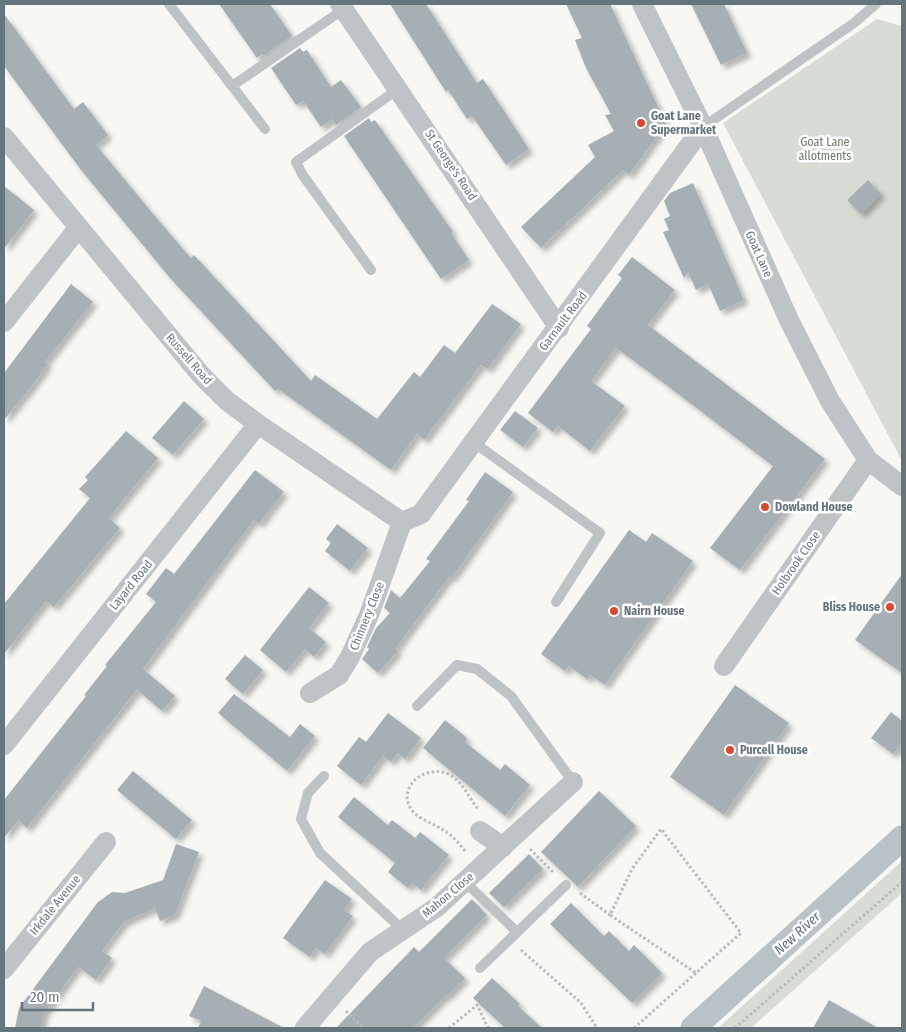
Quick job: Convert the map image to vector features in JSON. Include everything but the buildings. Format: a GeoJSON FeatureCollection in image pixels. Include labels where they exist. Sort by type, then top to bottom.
{"type":"FeatureCollection","features":[{"type":"Feature","properties":{"kind":"street","name":"Goat Lane"},"geometry":{"type":"LineString","coordinates":[[642,4],[703,128],[789,320],[830,401],[868,460],[902,486]]}},
{"type":"Feature","properties":{"kind":"street","name":"St George's Road"},"geometry":{"type":"LineString","coordinates":[[342,6],[559,328]]}},
{"type":"Feature","properties":{"kind":"street","name":"Garnault Road"},"geometry":{"type":"LineString","coordinates":[[402,522],[421,514],[559,328],[703,128]]}},
{"type":"Feature","properties":{"kind":"street","name":"Russell Road"},"geometry":{"type":"LineString","coordinates":[[4,136],[201,375],[227,401],[402,522]]}},
{"type":"Feature","properties":{"kind":"street"},"geometry":{"type":"LineString","coordinates":[[4,322],[79,227]]}},
{"type":"Feature","properties":{"kind":"street","name":"Layard Road"},"geometry":{"type":"LineString","coordinates":[[4,745],[258,424]]}},
{"type":"Feature","properties":{"kind":"street","name":"Holbrook Close"},"geometry":{"type":"LineString","coordinates":[[724,666],[868,460]]}},
{"type":"Feature","properties":{"kind":"street","name":"Chinnery Close"},"geometry":{"type":"LineString","coordinates":[[310,693],[339,676],[350,657],[369,615],[402,522]]}},
{"type":"Feature","properties":{"kind":"street","name":"Mahon Close"},"geometry":{"type":"LineString","coordinates":[[305,1028],[370,952],[437,908],[572,782]]}},
{"type":"Feature","properties":{"kind":"street"},"geometry":{"type":"LineString","coordinates":[[482,823],[503,847]]}},
{"type":"Feature","properties":{"kind":"street","name":"Irkdale Avenue"},"geometry":{"type":"LineString","coordinates":[[4,969],[106,842]]}},
{"type":"Feature","properties":{"kind":"lane"},"geometry":{"type":"LineString","coordinates":[[169,4],[265,128]]}},
{"type":"Feature","properties":{"kind":"lane"},"geometry":{"type":"LineString","coordinates":[[703,128],[854,23],[876,4]]}},
{"type":"Feature","properties":{"kind":"lane"},"geometry":{"type":"LineString","coordinates":[[232,86],[342,6]]}},
{"type":"Feature","properties":{"kind":"lane"},"geometry":{"type":"LineString","coordinates":[[371,270],[302,174],[296,162],[398,88]]}},
{"type":"Feature","properties":{"kind":"lane"},"geometry":{"type":"LineString","coordinates":[[473,442],[600,532],[556,602]]}},
{"type":"Feature","properties":{"kind":"lane"},"geometry":{"type":"LineString","coordinates":[[417,706],[458,665],[477,669],[511,696],[572,782]]}},
{"type":"Feature","properties":{"kind":"lane"},"geometry":{"type":"LineString","coordinates":[[324,776],[308,794],[302,819],[320,853],[403,930]]}},
{"type":"Feature","properties":{"kind":"lane"},"geometry":{"type":"LineString","coordinates":[[465,882],[513,936]]}},
{"type":"Feature","properties":{"kind":"lane"},"geometry":{"type":"LineString","coordinates":[[480,968],[566,885]]}},
{"type":"Feature","properties":{"kind":"path"},"geometry":{"type":"LineString","coordinates":[[480,868],[455,840],[411,810],[407,798],[410,786],[428,771],[440,771],[451,776],[462,786],[478,809],[482,823]]}},
{"type":"Feature","properties":{"kind":"path"},"geometry":{"type":"LineString","coordinates":[[634,1028],[696,973],[741,933],[661,829],[632,869],[610,915],[696,973]]}},
{"type":"Feature","properties":{"kind":"path"},"geometry":{"type":"LineString","coordinates":[[735,1028],[902,882]]}},
{"type":"Feature","properties":{"kind":"path"},"geometry":{"type":"LineString","coordinates":[[513,936],[581,1003],[597,1028]]}},
{"type":"Feature","properties":{"kind":"path"},"geometry":{"type":"LineString","coordinates":[[449,1028],[477,1005],[488,1028]]}},
{"type":"Feature","properties":{"kind":"green space","name":"Goat Lane allotments"},"geometry":{"type":"Polygon","coordinates":[[[877,19],[902,26],[902,461],[723,123],[877,19]]]}},
{"type":"Feature","properties":{"kind":"green space"},"geometry":{"type":"Polygon","coordinates":[[[902,861],[902,893],[751,1028],[718,1028],[902,861]]]}},
{"type":"Feature","properties":{"kind":"waterway","name":"New River"},"geometry":{"type":"LineString","coordinates":[[693,1028],[902,838]]}},
{"type":"Feature","properties":{"kind":"place","name":"Goat Lane Supermarket"},"geometry":{"type":"Point","coordinates":[641,123]}},
{"type":"Feature","properties":{"kind":"place","name":"Dowland House"},"geometry":{"type":"Point","coordinates":[765,507]}},
{"type":"Feature","properties":{"kind":"place","name":"Bliss House"},"geometry":{"type":"Point","coordinates":[890,607]}},
{"type":"Feature","properties":{"kind":"place","name":"Nairn House"},"geometry":{"type":"Point","coordinates":[614,611]}},
{"type":"Feature","properties":{"kind":"place","name":"Purcell House"},"geometry":{"type":"Point","coordinates":[730,750]}}]}
